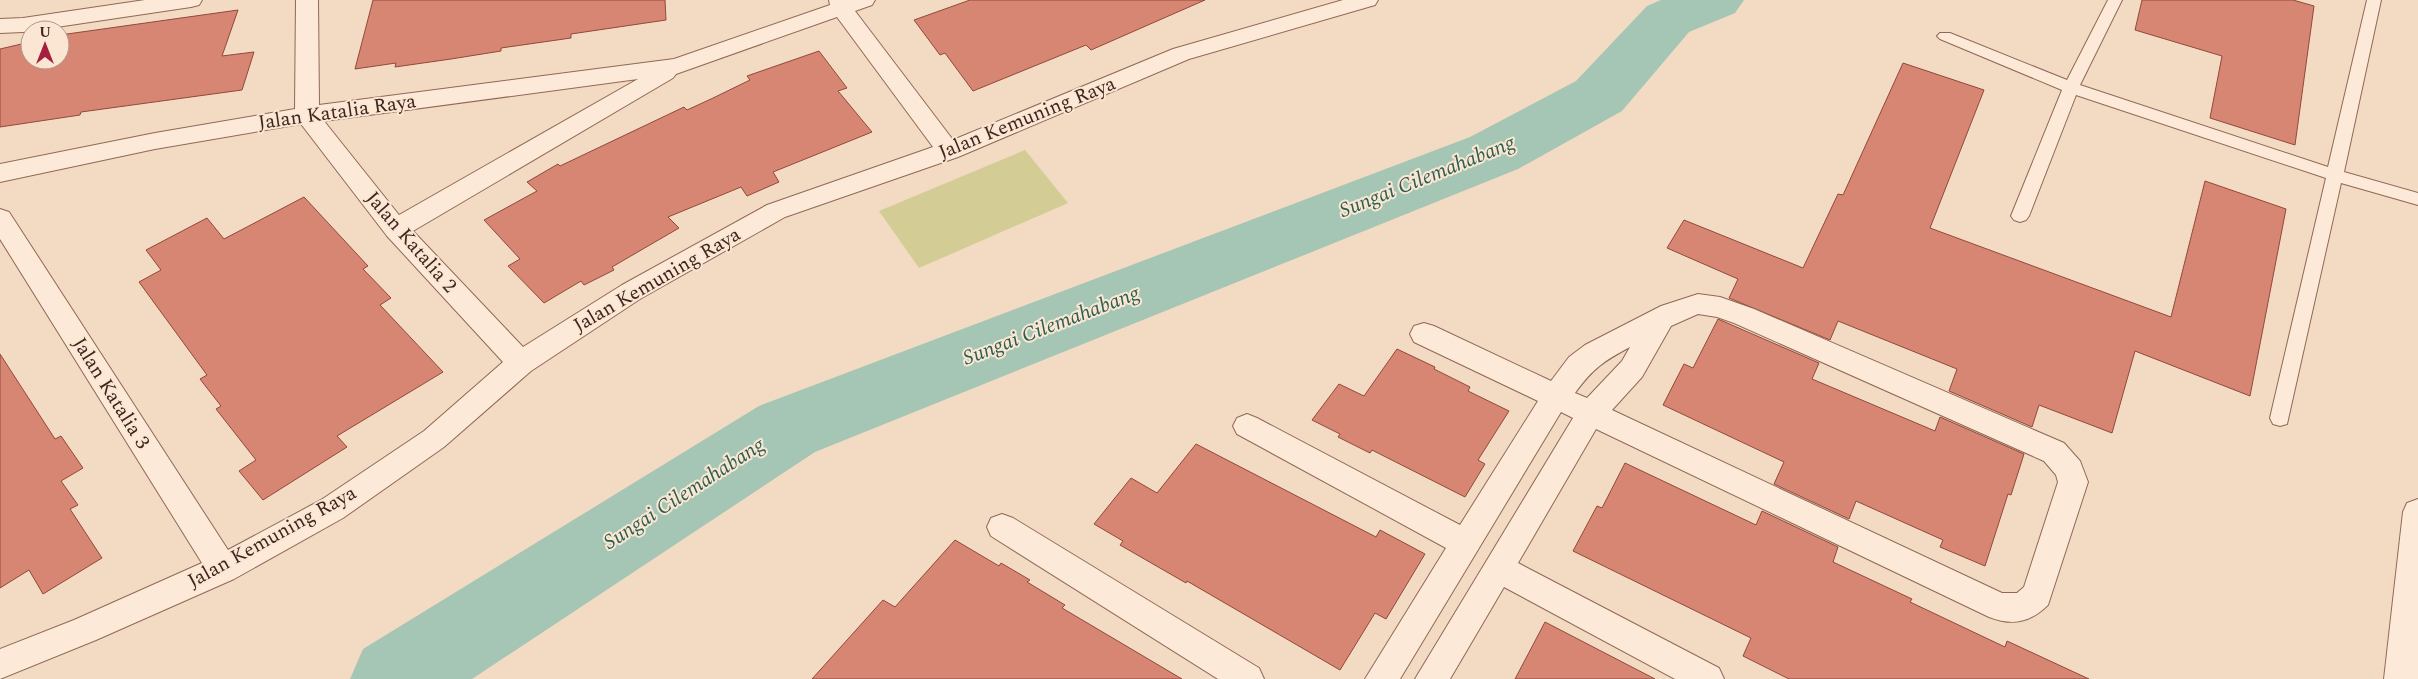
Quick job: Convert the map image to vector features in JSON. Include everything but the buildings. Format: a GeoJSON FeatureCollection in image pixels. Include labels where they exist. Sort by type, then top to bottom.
{"type":"FeatureCollection","features":[{"type":"Feature","properties":{"kind":"street"},"geometry":{"type":"LineString","coordinates":[[57,20],[191,0]]}},
{"type":"Feature","properties":{"kind":"street"},"geometry":{"type":"LineString","coordinates":[[307,0],[307,115]]}},
{"type":"Feature","properties":{"kind":"street","name":"Jalan Katalia Raya"},"geometry":{"type":"LineString","coordinates":[[396,229],[677,66],[841,4],[864,0]]}},
{"type":"Feature","properties":{"kind":"street","name":"Jalan Kemuning Raya"},"geometry":{"type":"LineString","coordinates":[[0,664],[85,630],[223,568],[332,509],[426,445],[521,363],[630,292],[776,212],[948,151],[1181,54],[1367,0]]}},
{"type":"Feature","properties":{"kind":"street"},"geometry":{"type":"LineString","coordinates":[[841,4],[948,151]]}},
{"type":"Feature","properties":{"kind":"street"},"geometry":{"type":"LineString","coordinates":[[0,26],[20,25]]}},
{"type":"Feature","properties":{"kind":"street"},"geometry":{"type":"LineString","coordinates":[[0,32],[20,26]]}},
{"type":"Feature","properties":{"kind":"street","name":"Jalan Katalia Raya"},"geometry":{"type":"LineString","coordinates":[[0,173],[155,141],[307,115],[677,66]]}},
{"type":"Feature","properties":{"kind":"street","name":"Jalan Katalia 2"},"geometry":{"type":"LineString","coordinates":[[307,115],[396,229],[521,363]]}},
{"type":"Feature","properties":{"kind":"street","name":"Jalan Katalia 3"},"geometry":{"type":"LineString","coordinates":[[0,218],[223,568]]}},
{"type":"Feature","properties":{"kind":"street"},"geometry":{"type":"LineString","coordinates":[[1382,679],[1555,398],[1579,365],[1605,347],[1672,313],[1698,304],[1720,307],[2054,452],[2070,470],[2073,482],[2037,595],[2024,608],[2000,608],[1555,398],[1424,334]]}},
{"type":"Feature","properties":{"kind":"street"},"geometry":{"type":"LineString","coordinates":[[1432,679],[1590,414],[1632,369],[1660,320]]}},
{"type":"Feature","properties":{"kind":"street"},"geometry":{"type":"LineString","coordinates":[[1247,426],[1466,543]]}},
{"type":"Feature","properties":{"kind":"street"},"geometry":{"type":"LineString","coordinates":[[2402,679],[2418,512]]}},
{"type":"Feature","properties":{"kind":"street"},"geometry":{"type":"LineString","coordinates":[[1002,527],[1247,679]]}},
{"type":"Feature","properties":{"kind":"street"},"geometry":{"type":"LineString","coordinates":[[1498,568],[1706,679]]}},
{"type":"Feature","properties":{"kind":"lane"},"geometry":{"type":"LineString","coordinates":[[2020,216],[2071,88],[2114,0]]}},
{"type":"Feature","properties":{"kind":"lane"},"geometry":{"type":"LineString","coordinates":[[2280,418],[2374,0]]}},
{"type":"Feature","properties":{"kind":"lane"},"geometry":{"type":"LineString","coordinates":[[1945,36],[2071,88],[2335,175],[2418,199]]}},
{"type":"Feature","properties":{"kind":"shaded area"},"geometry":{"type":"Polygon","coordinates":[[[1025,150],[1068,203],[919,268],[879,211],[1025,150]]]}},
{"type":"Feature","properties":{"kind":"waterway","name":"Sungai Cilemahabang"},"geometry":{"type":"LineString","coordinates":[[395,679],[787,429],[1494,153],[1599,96],[1668,19],[1714,0]]}}]}
